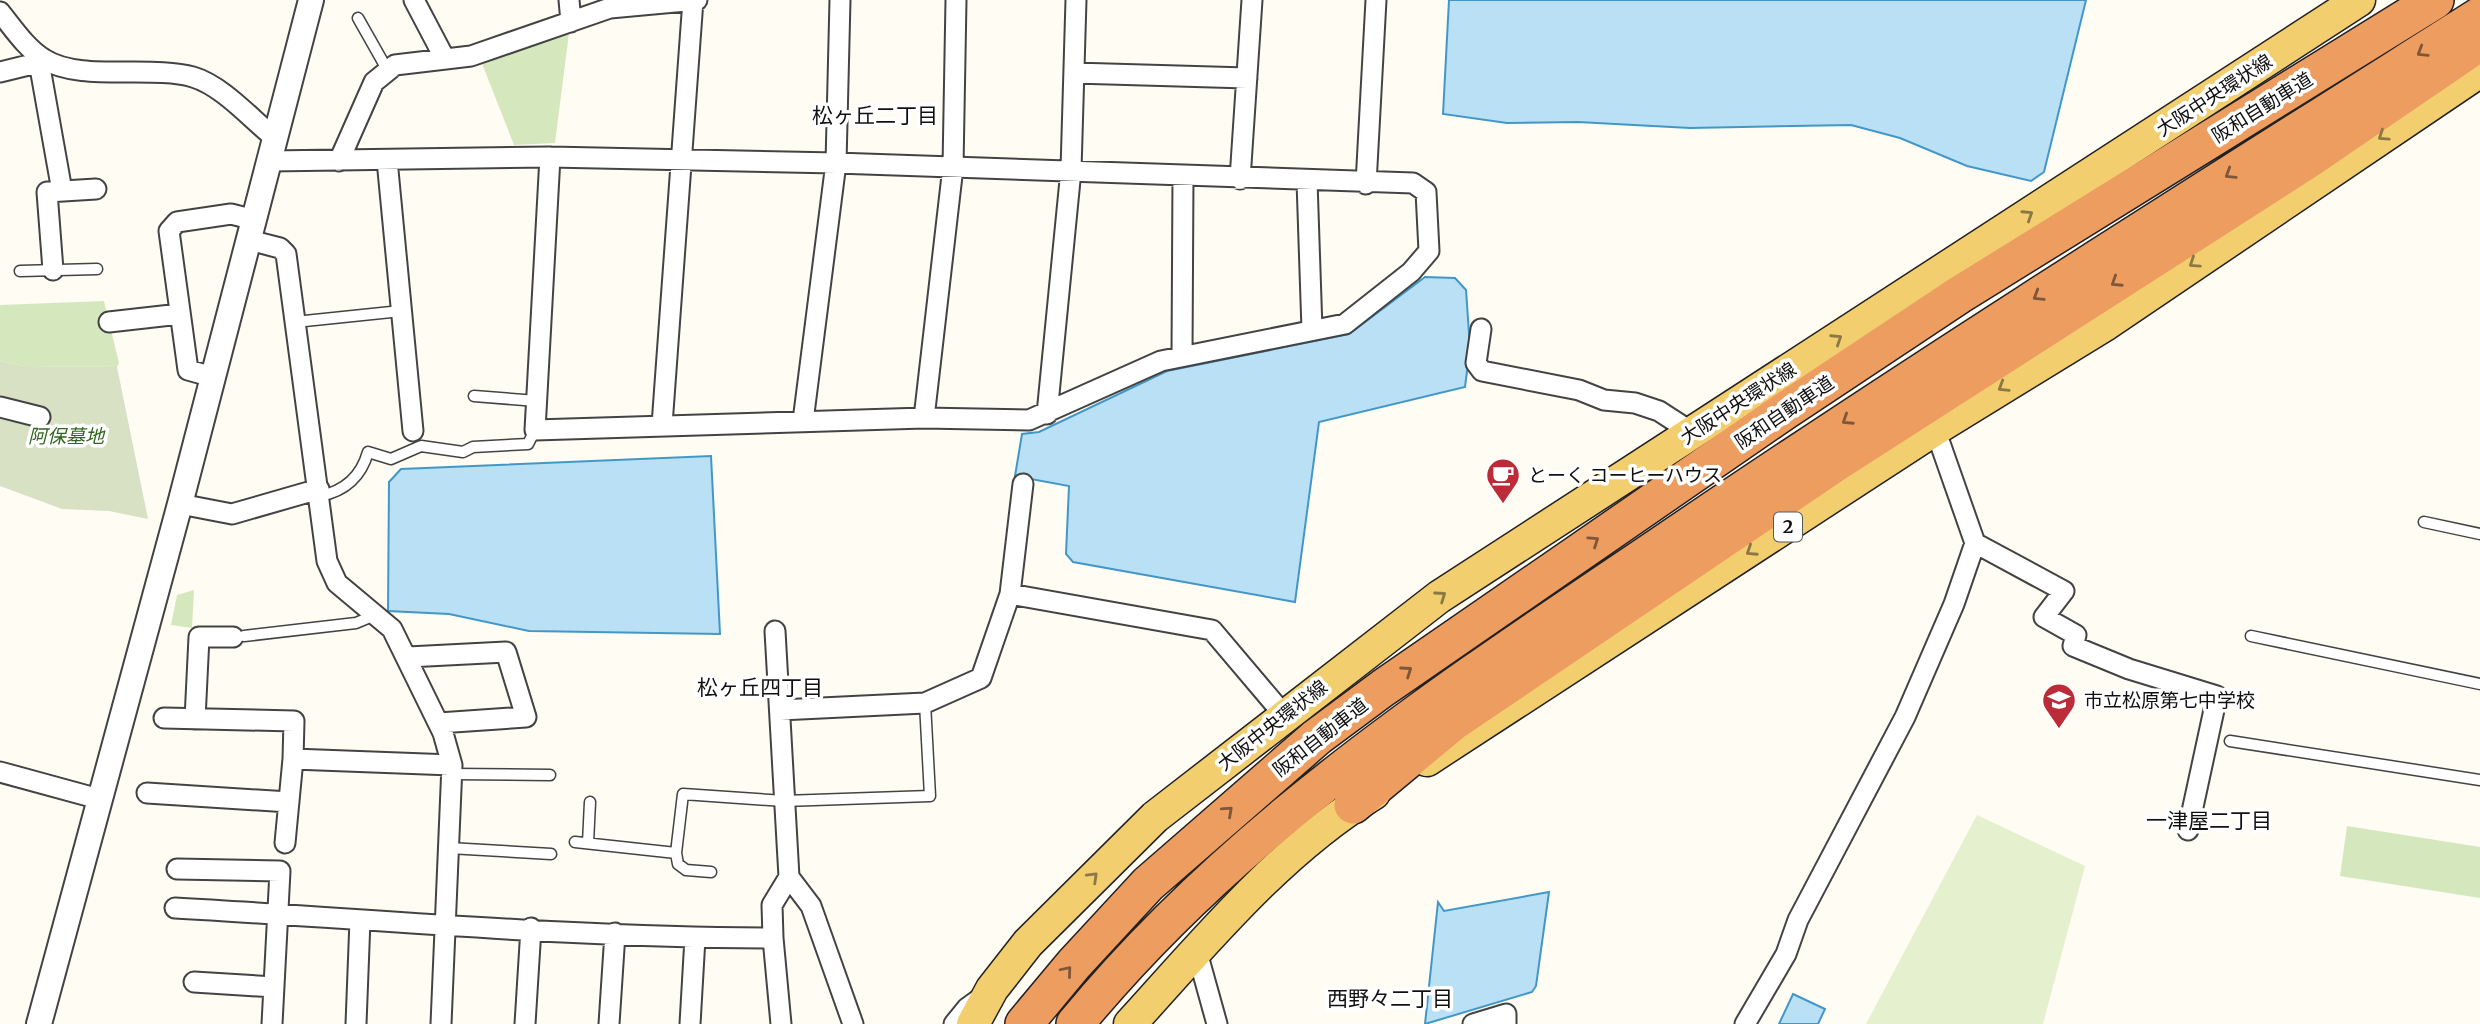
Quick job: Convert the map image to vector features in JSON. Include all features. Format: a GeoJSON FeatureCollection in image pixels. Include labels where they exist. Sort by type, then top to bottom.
{"type":"FeatureCollection","features":[{"type":"Feature","properties":{"kind":"highway","name":"阪和自動車道"},"geometry":{"type":"LineString","coordinates":[[1024,1024],[1074,964],[1149,884],[1231,809],[1317,737],[1383,688],[1783,412],[1959,295],[2435,0]]}},
{"type":"Feature","properties":{"kind":"highway","name":"阪和自動車道"},"geometry":{"type":"LineString","coordinates":[[1075,1024],[1176,911],[1259,835],[1405,720],[1839,425],[2480,16]]}},
{"type":"Feature","properties":{"kind":"highway"},"geometry":{"type":"LineString","coordinates":[[1353,805],[1453,722],[1895,424],[2309,159],[2480,42]]}},
{"type":"Feature","properties":{"kind":"main road","name":"大阪中央環状線"},"geometry":{"type":"LineString","coordinates":[[973,1024],[992,989],[1028,943],[1155,817],[1439,597],[2359,0]]}},
{"type":"Feature","properties":{"kind":"main road","name":"2"},"geometry":{"type":"LineString","coordinates":[[1129,1024],[1272,875],[1353,805],[1636,627],[1936,429],[2106,324],[2480,71]]}},
{"type":"Feature","properties":{"kind":"street"},"geometry":{"type":"LineString","coordinates":[[39,1024],[180,504],[311,0]]}},
{"type":"Feature","properties":{"kind":"street"},"geometry":{"type":"LineString","coordinates":[[414,0],[445,59]]}},
{"type":"Feature","properties":{"kind":"street"},"geometry":{"type":"LineString","coordinates":[[569,0],[571,22]]}},
{"type":"Feature","properties":{"kind":"street"},"geometry":{"type":"LineString","coordinates":[[339,161],[374,82],[395,65],[471,56],[610,8],[695,0],[662,425]]}},
{"type":"Feature","properties":{"kind":"street"},"geometry":{"type":"LineString","coordinates":[[803,421],[836,163],[840,0]]}},
{"type":"Feature","properties":{"kind":"street"},"geometry":{"type":"LineString","coordinates":[[924,418],[953,167],[956,0]]}},
{"type":"Feature","properties":{"kind":"street"},"geometry":{"type":"LineString","coordinates":[[1047,414],[1071,170],[1076,0]]}},
{"type":"Feature","properties":{"kind":"street"},"geometry":{"type":"LineString","coordinates":[[1240,178],[1252,0]]}},
{"type":"Feature","properties":{"kind":"street"},"geometry":{"type":"LineString","coordinates":[[1366,184],[1376,0]]}},
{"type":"Feature","properties":{"kind":"street"},"geometry":{"type":"LineString","coordinates":[[0,12],[42,62],[62,191]]}},
{"type":"Feature","properties":{"kind":"street"},"geometry":{"type":"LineString","coordinates":[[0,72],[42,62],[70,69],[194,78],[215,89],[273,150],[339,161],[550,157],[1071,170],[1366,184],[1413,183],[1426,191],[1429,251],[1411,272],[1345,324],[1161,361],[1029,420],[924,418],[535,430],[550,157]]}},
{"type":"Feature","properties":{"kind":"street"},"geometry":{"type":"LineString","coordinates":[[1074,73],[1247,78]]}},
{"type":"Feature","properties":{"kind":"street"},"geometry":{"type":"LineString","coordinates":[[387,160],[413,431]]}},
{"type":"Feature","properties":{"kind":"street"},"geometry":{"type":"LineString","coordinates":[[1182,356],[1183,176]]}},
{"type":"Feature","properties":{"kind":"street"},"geometry":{"type":"LineString","coordinates":[[1307,181],[1312,330]]}},
{"type":"Feature","properties":{"kind":"street"},"geometry":{"type":"LineString","coordinates":[[53,270],[47,192],[96,189]]}},
{"type":"Feature","properties":{"kind":"street"},"geometry":{"type":"LineString","coordinates":[[213,377],[188,370],[169,231],[177,222],[231,214],[286,254],[327,561],[337,583],[392,629],[439,723],[452,769],[441,1024]]}},
{"type":"Feature","properties":{"kind":"street"},"geometry":{"type":"LineString","coordinates":[[109,322],[180,314]]}},
{"type":"Feature","properties":{"kind":"street"},"geometry":{"type":"LineString","coordinates":[[1481,329],[1476,363],[1482,371],[1579,390],[1604,400],[1635,403],[1659,411],[1693,433]]}},
{"type":"Feature","properties":{"kind":"street"},"geometry":{"type":"LineString","coordinates":[[0,407],[40,417]]}},
{"type":"Feature","properties":{"kind":"street"},"geometry":{"type":"LineString","coordinates":[[1745,1024],[1786,954],[1798,920],[1905,717],[1954,604],[1976,543],[1936,429]]}},
{"type":"Feature","properties":{"kind":"street"},"geometry":{"type":"LineString","coordinates":[[780,710],[925,703],[981,678],[1010,594],[1023,484]]}},
{"type":"Feature","properties":{"kind":"street"},"geometry":{"type":"LineString","coordinates":[[180,504],[232,514],[319,492]]}},
{"type":"Feature","properties":{"kind":"street"},"geometry":{"type":"LineString","coordinates":[[1976,543],[2064,591],[2044,617],[2076,635],[2073,646],[2129,669],[2217,696],[2188,831]]}},
{"type":"Feature","properties":{"kind":"street"},"geometry":{"type":"LineString","coordinates":[[1010,594],[1212,630],[1284,715]]}},
{"type":"Feature","properties":{"kind":"street"},"geometry":{"type":"LineString","coordinates":[[775,631],[789,877],[811,906],[853,1024]]}},
{"type":"Feature","properties":{"kind":"street"},"geometry":{"type":"LineString","coordinates":[[195,719],[198,637],[238,636]]}},
{"type":"Feature","properties":{"kind":"street"},"geometry":{"type":"LineString","coordinates":[[408,657],[506,652],[526,717],[439,723]]}},
{"type":"Feature","properties":{"kind":"street"},"geometry":{"type":"LineString","coordinates":[[164,718],[294,721],[285,843]]}},
{"type":"Feature","properties":{"kind":"street"},"geometry":{"type":"LineString","coordinates":[[293,759],[452,769]]}},
{"type":"Feature","properties":{"kind":"street"},"geometry":{"type":"LineString","coordinates":[[0,772],[99,799]]}},
{"type":"Feature","properties":{"kind":"street"},"geometry":{"type":"LineString","coordinates":[[146,793],[289,802]]}},
{"type":"Feature","properties":{"kind":"street"},"geometry":{"type":"LineString","coordinates":[[177,869],[280,871],[272,1024]]}},
{"type":"Feature","properties":{"kind":"street"},"geometry":{"type":"LineString","coordinates":[[781,1024],[772,905],[789,877]]}},
{"type":"Feature","properties":{"kind":"street"},"geometry":{"type":"LineString","coordinates":[[175,908],[447,926],[695,938],[773,937]]}},
{"type":"Feature","properties":{"kind":"street"},"geometry":{"type":"LineString","coordinates":[[356,1024],[359,920]]}},
{"type":"Feature","properties":{"kind":"street"},"geometry":{"type":"LineString","coordinates":[[525,1024],[531,928]]}},
{"type":"Feature","properties":{"kind":"street"},"geometry":{"type":"LineString","coordinates":[[610,1024],[615,933]]}},
{"type":"Feature","properties":{"kind":"street"},"geometry":{"type":"LineString","coordinates":[[690,1024],[695,938]]}},
{"type":"Feature","properties":{"kind":"street"},"geometry":{"type":"LineString","coordinates":[[1197,952],[1217,1024]]}},
{"type":"Feature","properties":{"kind":"street"},"geometry":{"type":"LineString","coordinates":[[194,982],[274,987]]}},
{"type":"Feature","properties":{"kind":"street"},"geometry":{"type":"LineString","coordinates":[[954,1024],[967,1007],[992,989]]}},
{"type":"Feature","properties":{"kind":"street"},"geometry":{"type":"LineString","coordinates":[[1473,1024],[1506,1014],[1506,1024]]}},
{"type":"Feature","properties":{"kind":"lane"},"geometry":{"type":"LineString","coordinates":[[358,18],[388,71]]}},
{"type":"Feature","properties":{"kind":"lane"},"geometry":{"type":"LineString","coordinates":[[20,271],[97,269]]}},
{"type":"Feature","properties":{"kind":"lane"},"geometry":{"type":"LineString","coordinates":[[295,322],[401,311]]}},
{"type":"Feature","properties":{"kind":"lane"},"geometry":{"type":"LineString","coordinates":[[474,396],[537,401]]}},
{"type":"Feature","properties":{"kind":"lane"},"geometry":{"type":"LineString","coordinates":[[319,492],[344,488],[364,467],[368,452],[391,459],[421,446],[463,452],[473,447],[528,444],[535,430]]}},
{"type":"Feature","properties":{"kind":"lane"},"geometry":{"type":"LineString","coordinates":[[2424,522],[2480,534]]}},
{"type":"Feature","properties":{"kind":"lane"},"geometry":{"type":"LineString","coordinates":[[238,636],[356,624],[375,615]]}},
{"type":"Feature","properties":{"kind":"lane"},"geometry":{"type":"LineString","coordinates":[[2252,636],[2480,684]]}},
{"type":"Feature","properties":{"kind":"lane"},"geometry":{"type":"LineString","coordinates":[[711,872],[686,870],[678,864],[676,853],[682,794],[784,801],[930,796],[925,703]]}},
{"type":"Feature","properties":{"kind":"lane"},"geometry":{"type":"LineString","coordinates":[[2230,741],[2480,780]]}},
{"type":"Feature","properties":{"kind":"lane"},"geometry":{"type":"LineString","coordinates":[[452,769],[550,775]]}},
{"type":"Feature","properties":{"kind":"lane"},"geometry":{"type":"LineString","coordinates":[[588,844],[590,803]]}},
{"type":"Feature","properties":{"kind":"lane"},"geometry":{"type":"LineString","coordinates":[[575,842],[676,853]]}},
{"type":"Feature","properties":{"kind":"lane"},"geometry":{"type":"LineString","coordinates":[[449,848],[551,854]]}},
{"type":"Feature","properties":{"kind":"green space"},"geometry":{"type":"Polygon","coordinates":[[[569,33],[555,143],[514,145],[481,61],[569,33]]]}},
{"type":"Feature","properties":{"kind":"green space"},"geometry":{"type":"Polygon","coordinates":[[[104,301],[119,363],[117,367],[25,366],[0,361],[0,305],[104,301]]]}},
{"type":"Feature","properties":{"kind":"green space","name":"阿保墓地"},"geometry":{"type":"Polygon","coordinates":[[[0,361],[25,366],[117,367],[148,519],[109,511],[62,509],[0,486],[0,361]]]}},
{"type":"Feature","properties":{"kind":"green space"},"geometry":{"type":"Polygon","coordinates":[[[194,590],[192,628],[171,625],[177,595],[194,590]]]}},
{"type":"Feature","properties":{"kind":"green space"},"geometry":{"type":"Polygon","coordinates":[[[1977,815],[2085,866],[2043,1024],[1866,1024],[1977,815]]]}},
{"type":"Feature","properties":{"kind":"green space"},"geometry":{"type":"Polygon","coordinates":[[[2347,826],[2480,847],[2480,898],[2340,876],[2347,826]]]}},
{"type":"Feature","properties":{"kind":"water"},"geometry":{"type":"Polygon","coordinates":[[[1449,0],[2086,0],[2044,172],[2031,181],[1967,166],[1900,138],[1851,125],[1690,128],[1578,122],[1507,123],[1443,114],[1449,0]]]}},
{"type":"Feature","properties":{"kind":"water"},"geometry":{"type":"Polygon","coordinates":[[[1425,277],[1455,278],[1466,290],[1470,348],[1465,387],[1319,422],[1295,602],[1073,562],[1066,554],[1069,486],[1015,476],[1022,434],[1039,432],[1167,371],[1349,334],[1425,277]]]}},
{"type":"Feature","properties":{"kind":"water"},"geometry":{"type":"Polygon","coordinates":[[[711,456],[720,634],[529,631],[449,614],[388,611],[389,482],[401,469],[711,456]]]}},
{"type":"Feature","properties":{"kind":"water"},"geometry":{"type":"Polygon","coordinates":[[[1549,892],[1536,986],[1532,992],[1425,1024],[1438,902],[1444,911],[1549,892]]]}},
{"type":"Feature","properties":{"kind":"water"},"geometry":{"type":"Polygon","coordinates":[[[1793,994],[1825,1009],[1818,1024],[1779,1024],[1793,994]]]}},
{"type":"Feature","properties":{"kind":"place","name":"とーく コーヒーハウス"},"geometry":{"type":"Point","coordinates":[1503,505]}},
{"type":"Feature","properties":{"kind":"place","name":"市立松原第七中学校"},"geometry":{"type":"Point","coordinates":[2059,730]}},
{"type":"Feature","properties":{"kind":"district","name":"松ヶ丘二丁目"},"geometry":{"type":"Point","coordinates":[875,116]}},
{"type":"Feature","properties":{"kind":"district","name":"松ヶ丘四丁目"},"geometry":{"type":"Point","coordinates":[760,688]}},
{"type":"Feature","properties":{"kind":"district","name":"一津屋二丁目"},"geometry":{"type":"Point","coordinates":[2209,821]}},
{"type":"Feature","properties":{"kind":"district","name":"西野々二丁目"},"geometry":{"type":"Point","coordinates":[1390,999]}}]}
